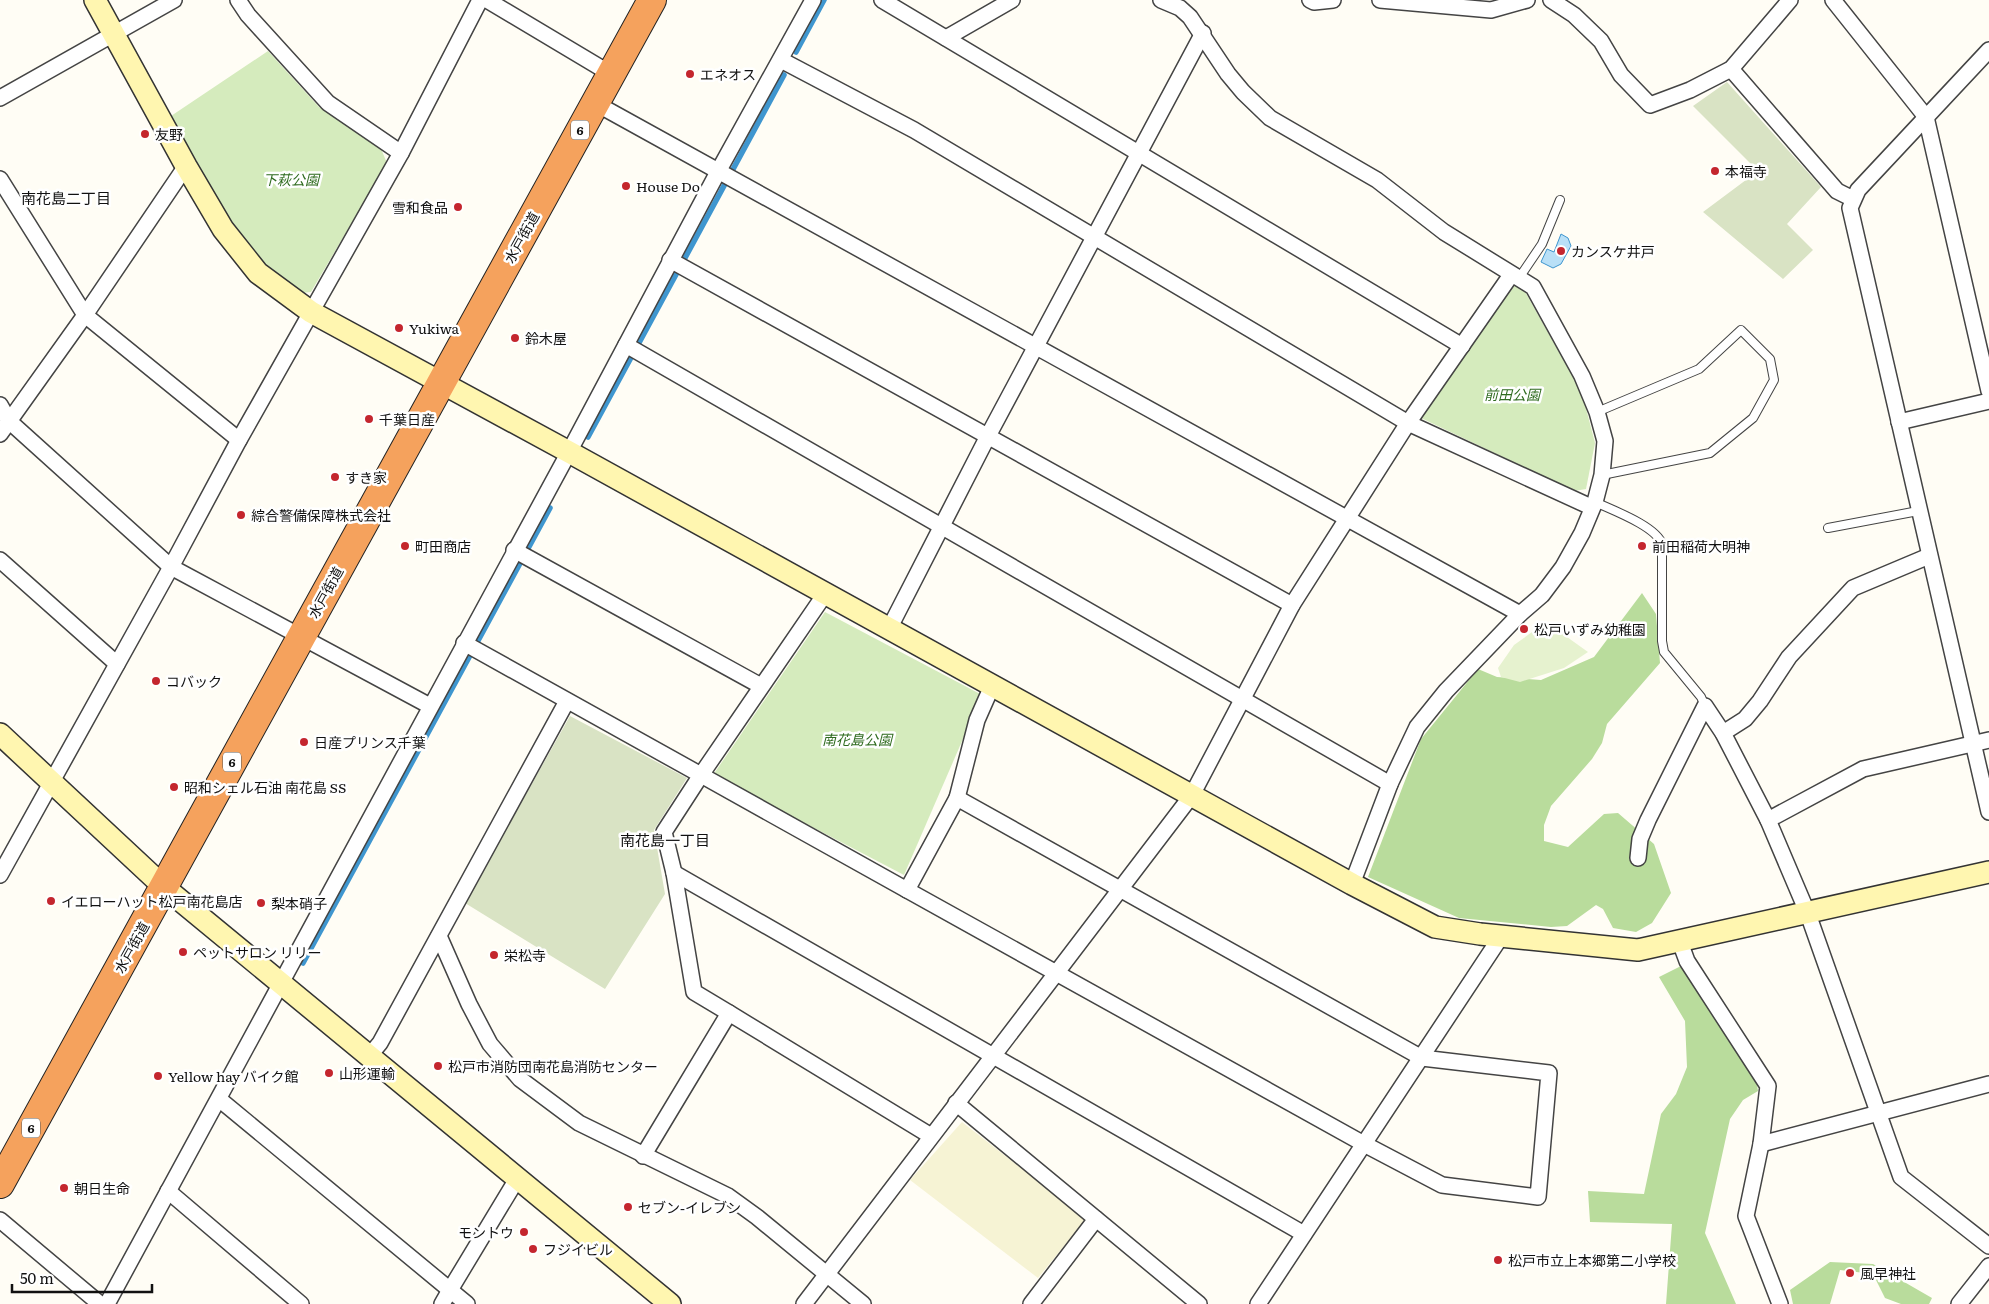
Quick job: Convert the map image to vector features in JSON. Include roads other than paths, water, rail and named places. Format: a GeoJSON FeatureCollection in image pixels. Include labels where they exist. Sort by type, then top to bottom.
{"type":"FeatureCollection","features":[{"type":"Feature","properties":{"kind":"highway","name":"水戸街道"},"geometry":{"type":"LineString","coordinates":[[0,1184],[652,0]]}},
{"type":"Feature","properties":{"kind":"street"},"geometry":{"type":"LineString","coordinates":[[95,0],[186,166],[223,229],[258,273],[311,312],[569,452],[1352,884],[1435,927],[1480,934],[1638,950],[1808,914],[1989,872]]}},
{"type":"Feature","properties":{"kind":"street"},"geometry":{"type":"LineString","coordinates":[[0,98],[174,0]]}},
{"type":"Feature","properties":{"kind":"street"},"geometry":{"type":"LineString","coordinates":[[238,0],[248,15],[328,103],[401,153]]}},
{"type":"Feature","properties":{"kind":"street"},"geometry":{"type":"LineString","coordinates":[[0,875],[171,567],[239,440],[401,153],[480,0]]}},
{"type":"Feature","properties":{"kind":"street"},"geometry":{"type":"LineString","coordinates":[[487,0],[611,74]]}},
{"type":"Feature","properties":{"kind":"street"},"geometry":{"type":"LineString","coordinates":[[107,1304],[514,550],[569,452],[670,260],[813,0]]}},
{"type":"Feature","properties":{"kind":"street"},"geometry":{"type":"LineString","coordinates":[[882,0],[1462,346]]}},
{"type":"Feature","properties":{"kind":"street"},"geometry":{"type":"LineString","coordinates":[[946,38],[1012,0]]}},
{"type":"Feature","properties":{"kind":"street"},"geometry":{"type":"LineString","coordinates":[[1161,0],[1180,8],[1190,16],[1203,33],[1228,74],[1243,92],[1270,118],[1377,180],[1444,232],[1533,287],[1582,376],[1597,412],[1605,441],[1602,475],[1593,504],[1582,533],[1563,567],[1542,594],[1520,614],[1446,691],[1416,727],[1390,784],[1352,884]]}},
{"type":"Feature","properties":{"kind":"street"},"geometry":{"type":"LineString","coordinates":[[1310,0],[1314,2],[1334,0]]}},
{"type":"Feature","properties":{"kind":"street"},"geometry":{"type":"LineString","coordinates":[[1380,0],[1491,10],[1527,0]]}},
{"type":"Feature","properties":{"kind":"street"},"geometry":{"type":"LineString","coordinates":[[1551,0],[1574,15],[1601,41],[1621,75],[1650,105],[1690,90],[1731,69],[1790,0]]}},
{"type":"Feature","properties":{"kind":"street"},"geometry":{"type":"LineString","coordinates":[[1833,0],[1926,117],[1989,391]]}},
{"type":"Feature","properties":{"kind":"street"},"geometry":{"type":"LineString","coordinates":[[889,629],[988,436],[1203,33]]}},
{"type":"Feature","properties":{"kind":"street"},"geometry":{"type":"LineString","coordinates":[[1989,50],[1858,190],[1850,208],[1918,512],[1989,812]]}},
{"type":"Feature","properties":{"kind":"street"},"geometry":{"type":"LineString","coordinates":[[781,60],[914,130],[1408,423],[1593,504]]}},
{"type":"Feature","properties":{"kind":"street"},"geometry":{"type":"LineString","coordinates":[[1731,69],[1836,191],[1853,199]]}},
{"type":"Feature","properties":{"kind":"street"},"geometry":{"type":"LineString","coordinates":[[595,103],[1520,614]]}},
{"type":"Feature","properties":{"kind":"street"},"geometry":{"type":"LineString","coordinates":[[0,434],[85,315],[186,166]]}},
{"type":"Feature","properties":{"kind":"street"},"geometry":{"type":"LineString","coordinates":[[0,179],[85,315],[239,440]]}},
{"type":"Feature","properties":{"kind":"street"},"geometry":{"type":"LineString","coordinates":[[670,260],[1292,605]]}},
{"type":"Feature","properties":{"kind":"street"},"geometry":{"type":"LineString","coordinates":[[804,1304],[956,1103],[1058,974],[1192,795],[1244,700],[1292,605],[1408,423],[1462,346],[1515,277]]}},
{"type":"Feature","properties":{"kind":"street"},"geometry":{"type":"LineString","coordinates":[[626,345],[1390,784]]}},
{"type":"Feature","properties":{"kind":"street"},"geometry":{"type":"LineString","coordinates":[[1898,422],[1989,401]]}},
{"type":"Feature","properties":{"kind":"street"},"geometry":{"type":"LineString","coordinates":[[0,405],[9,421],[171,567],[430,706]]}},
{"type":"Feature","properties":{"kind":"street"},"geometry":{"type":"LineString","coordinates":[[514,550],[761,686]]}},
{"type":"Feature","properties":{"kind":"street"},"geometry":{"type":"LineString","coordinates":[[1724,732],[1745,719],[1760,701],[1789,657],[1853,588],[1929,556]]}},
{"type":"Feature","properties":{"kind":"street"},"geometry":{"type":"LineString","coordinates":[[0,560],[117,664]]}},
{"type":"Feature","properties":{"kind":"street"},"geometry":{"type":"LineString","coordinates":[[825,594],[664,832],[674,873],[694,992],[932,1136]]}},
{"type":"Feature","properties":{"kind":"street"},"geometry":{"type":"LineString","coordinates":[[464,643],[1364,1144],[1442,1185],[1538,1197],[1549,1073],[1422,1058],[957,798]]}},
{"type":"Feature","properties":{"kind":"street"},"geometry":{"type":"LineString","coordinates":[[907,890],[957,798],[977,720],[992,686]]}},
{"type":"Feature","properties":{"kind":"street"},"geometry":{"type":"LineString","coordinates":[[370,1055],[380,1042],[567,700]]}},
{"type":"Feature","properties":{"kind":"street"},"geometry":{"type":"LineString","coordinates":[[1638,858],[1640,839],[1705,706],[1724,732],[1768,820],[1808,914],[1901,1177],[1989,1246]]}},
{"type":"Feature","properties":{"kind":"street"},"geometry":{"type":"LineString","coordinates":[[0,734],[164,887],[670,1304]]}},
{"type":"Feature","properties":{"kind":"street"},"geometry":{"type":"LineString","coordinates":[[1768,820],[1863,769],[1989,740]]}},
{"type":"Feature","properties":{"kind":"street"},"geometry":{"type":"LineString","coordinates":[[674,873],[1304,1234]]}},
{"type":"Feature","properties":{"kind":"street"},"geometry":{"type":"LineString","coordinates":[[1258,1304],[1502,935]]}},
{"type":"Feature","properties":{"kind":"street"},"geometry":{"type":"LineString","coordinates":[[438,936],[490,1044],[520,1079],[579,1123],[728,1196],[757,1216],[863,1304]]}},
{"type":"Feature","properties":{"kind":"street"},"geometry":{"type":"LineString","coordinates":[[1680,942],[1687,961],[1768,1086],[1761,1144],[1746,1216],[1780,1304]]}},
{"type":"Feature","properties":{"kind":"street"},"geometry":{"type":"LineString","coordinates":[[643,1156],[729,1013]]}},
{"type":"Feature","properties":{"kind":"street"},"geometry":{"type":"LineString","coordinates":[[1761,1144],[1989,1084]]}},
{"type":"Feature","properties":{"kind":"street"},"geometry":{"type":"LineString","coordinates":[[219,1099],[467,1304]]}},
{"type":"Feature","properties":{"kind":"street"},"geometry":{"type":"LineString","coordinates":[[956,1103],[1199,1304]]}},
{"type":"Feature","properties":{"kind":"street"},"geometry":{"type":"LineString","coordinates":[[442,1304],[518,1179]]}},
{"type":"Feature","properties":{"kind":"street"},"geometry":{"type":"LineString","coordinates":[[168,1191],[301,1304]]}},
{"type":"Feature","properties":{"kind":"street"},"geometry":{"type":"LineString","coordinates":[[1031,1304],[1096,1219]]}},
{"type":"Feature","properties":{"kind":"street"},"geometry":{"type":"LineString","coordinates":[[0,1220],[100,1304]]}},
{"type":"Feature","properties":{"kind":"street"},"geometry":{"type":"LineString","coordinates":[[1959,1304],[1989,1266]]}},
{"type":"Feature","properties":{"kind":"lane"},"geometry":{"type":"LineString","coordinates":[[1515,277],[1542,244],[1560,200]]}},
{"type":"Feature","properties":{"kind":"lane"},"geometry":{"type":"LineString","coordinates":[[1597,412],[1699,369],[1741,330],[1770,359],[1774,380],[1753,418],[1710,454],[1602,475]]}},
{"type":"Feature","properties":{"kind":"lane"},"geometry":{"type":"LineString","coordinates":[[1593,504],[1637,522],[1660,538],[1662,544],[1662,641],[1664,652],[1701,697],[1705,706]]}},
{"type":"Feature","properties":{"kind":"lane"},"geometry":{"type":"LineString","coordinates":[[1828,528],[1918,512]]}},
{"type":"Feature","properties":{"kind":"water"},"geometry":{"type":"Polygon","coordinates":[[[1561,234],[1568,238],[1571,246],[1561,264],[1553,268],[1541,262],[1547,249],[1554,252],[1561,234]]]}},
{"type":"Feature","properties":{"kind":"waterway"},"geometry":{"type":"LineString","coordinates":[[796,52],[824,0]]}},
{"type":"Feature","properties":{"kind":"waterway"},"geometry":{"type":"LineString","coordinates":[[588,437],[784,75]]}},
{"type":"Feature","properties":{"kind":"waterway"},"geometry":{"type":"LineString","coordinates":[[303,963],[550,508]]}},
{"type":"Feature","properties":{"kind":"place","name":"エネオス"},"geometry":{"type":"Point","coordinates":[690,74]}},
{"type":"Feature","properties":{"kind":"place","name":"友野"},"geometry":{"type":"Point","coordinates":[145,134]}},
{"type":"Feature","properties":{"kind":"place","name":"本福寺"},"geometry":{"type":"Point","coordinates":[1715,171]}},
{"type":"Feature","properties":{"kind":"place","name":"House Do"},"geometry":{"type":"Point","coordinates":[626,186]}},
{"type":"Feature","properties":{"kind":"place","name":"雪和食品"},"geometry":{"type":"Point","coordinates":[458,207]}},
{"type":"Feature","properties":{"kind":"place","name":"カンスケ井戸"},"geometry":{"type":"Point","coordinates":[1561,251]}},
{"type":"Feature","properties":{"kind":"place","name":"Yukiwa"},"geometry":{"type":"Point","coordinates":[399,328]}},
{"type":"Feature","properties":{"kind":"place","name":"鈴木屋"},"geometry":{"type":"Point","coordinates":[515,338]}},
{"type":"Feature","properties":{"kind":"place","name":"千葉日産"},"geometry":{"type":"Point","coordinates":[369,419]}},
{"type":"Feature","properties":{"kind":"place","name":"すき家"},"geometry":{"type":"Point","coordinates":[335,477]}},
{"type":"Feature","properties":{"kind":"place","name":"綜合警備保障株式会社"},"geometry":{"type":"Point","coordinates":[241,515]}},
{"type":"Feature","properties":{"kind":"place","name":"町田商店"},"geometry":{"type":"Point","coordinates":[405,546]}},
{"type":"Feature","properties":{"kind":"place","name":"前田稲荷大明神"},"geometry":{"type":"Point","coordinates":[1642,546]}},
{"type":"Feature","properties":{"kind":"place","name":"松戸いずみ幼稚園"},"geometry":{"type":"Point","coordinates":[1524,629]}},
{"type":"Feature","properties":{"kind":"place","name":"コバック"},"geometry":{"type":"Point","coordinates":[156,681]}},
{"type":"Feature","properties":{"kind":"place","name":"日産プリンス千葉"},"geometry":{"type":"Point","coordinates":[304,742]}},
{"type":"Feature","properties":{"kind":"place","name":"昭和シェル石油 南花島 SS"},"geometry":{"type":"Point","coordinates":[174,787]}},
{"type":"Feature","properties":{"kind":"place","name":"イエローハット松戸南花島店"},"geometry":{"type":"Point","coordinates":[51,901]}},
{"type":"Feature","properties":{"kind":"place","name":"梨本硝子"},"geometry":{"type":"Point","coordinates":[261,903]}},
{"type":"Feature","properties":{"kind":"place","name":"ペットサロン リリー"},"geometry":{"type":"Point","coordinates":[183,952]}},
{"type":"Feature","properties":{"kind":"place","name":"栄松寺"},"geometry":{"type":"Point","coordinates":[494,955]}},
{"type":"Feature","properties":{"kind":"place","name":"松戸市消防団南花島消防センター"},"geometry":{"type":"Point","coordinates":[438,1066]}},
{"type":"Feature","properties":{"kind":"place","name":"山形運輸"},"geometry":{"type":"Point","coordinates":[329,1073]}},
{"type":"Feature","properties":{"kind":"place","name":"Yellow hay バイク館"},"geometry":{"type":"Point","coordinates":[158,1076]}},
{"type":"Feature","properties":{"kind":"place","name":"朝日生命"},"geometry":{"type":"Point","coordinates":[64,1188]}},
{"type":"Feature","properties":{"kind":"place","name":"セブン-イレブン"},"geometry":{"type":"Point","coordinates":[628,1207]}},
{"type":"Feature","properties":{"kind":"place","name":"モントウ"},"geometry":{"type":"Point","coordinates":[524,1232]}},
{"type":"Feature","properties":{"kind":"place","name":"フジイビル"},"geometry":{"type":"Point","coordinates":[533,1249]}},
{"type":"Feature","properties":{"kind":"place","name":"松戸市立上本郷第二小学校"},"geometry":{"type":"Point","coordinates":[1498,1260]}},
{"type":"Feature","properties":{"kind":"place","name":"風早神社"},"geometry":{"type":"Point","coordinates":[1850,1273]}},
{"type":"Feature","properties":{"kind":"district","name":"南花島二丁目"},"geometry":{"type":"Point","coordinates":[66,197]}},
{"type":"Feature","properties":{"kind":"district","name":"南花島一丁目"},"geometry":{"type":"Point","coordinates":[665,839]}},
{"type":"Feature","properties":{"kind":"park label","name":"下萩公園"},"geometry":{"type":"Point","coordinates":[291,179]}},
{"type":"Feature","properties":{"kind":"park label","name":"前田公園"},"geometry":{"type":"Point","coordinates":[1512,394]}},
{"type":"Feature","properties":{"kind":"park label","name":"南花島公園"},"geometry":{"type":"Point","coordinates":[857,739]}}]}
